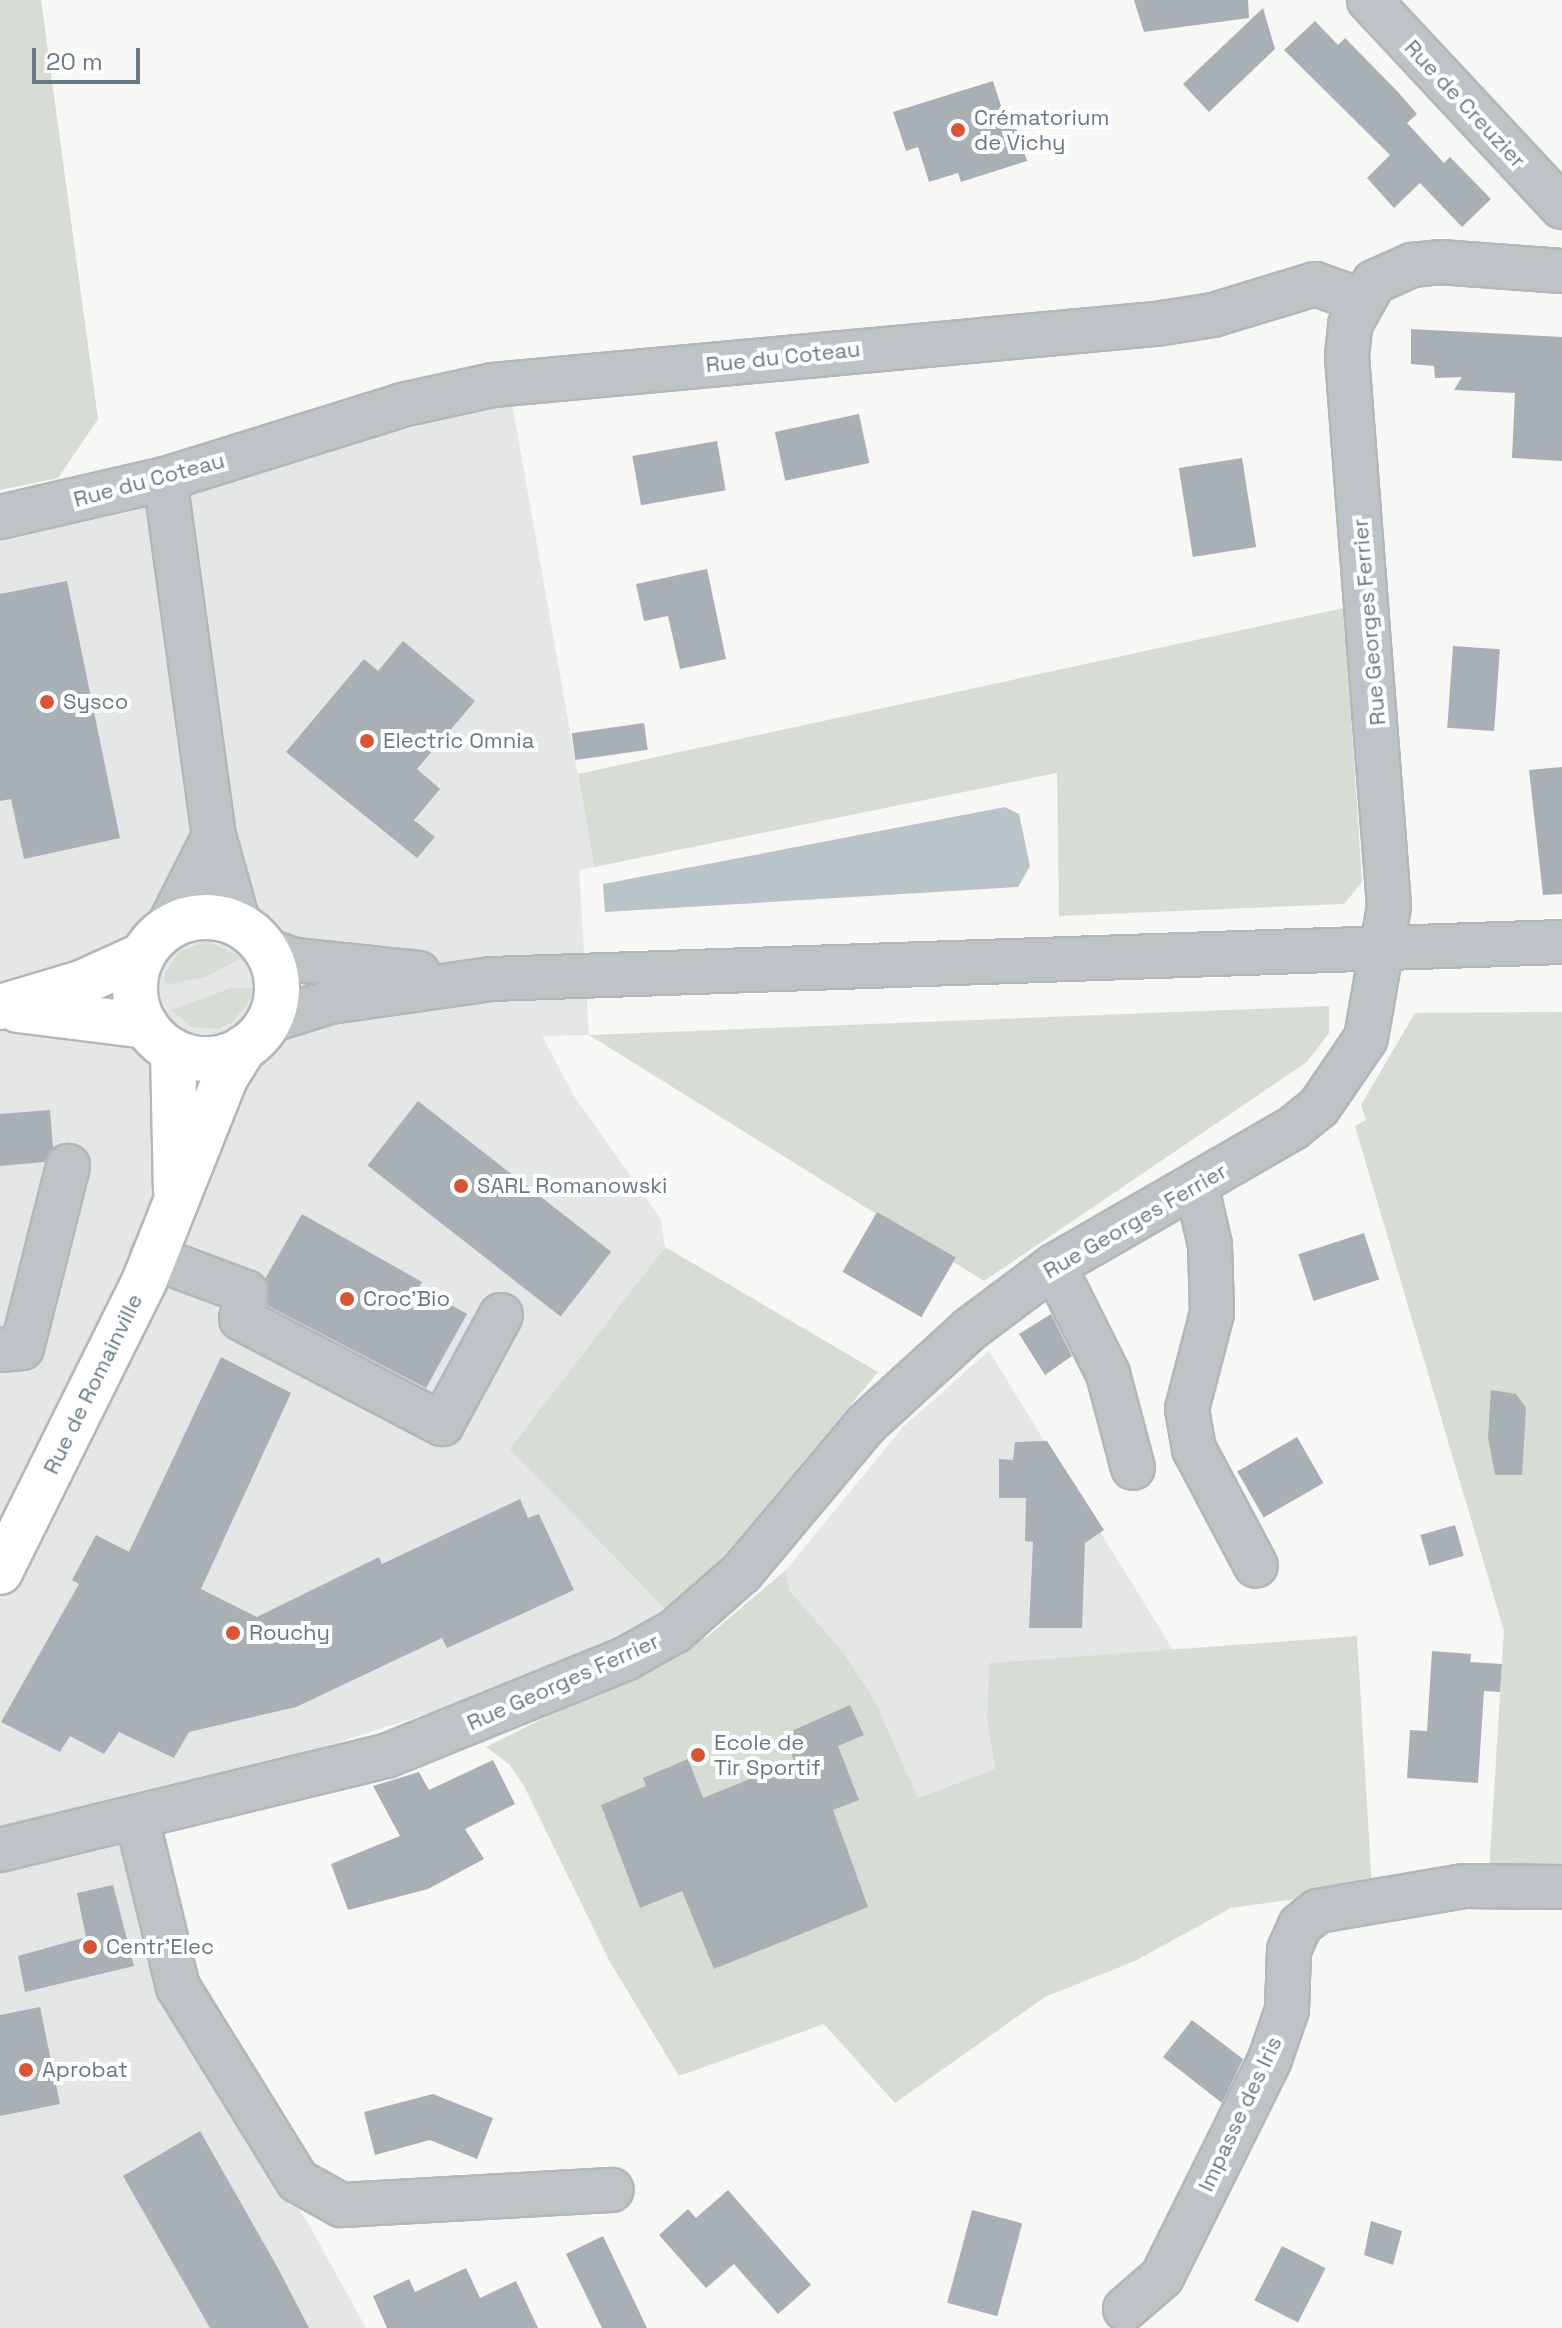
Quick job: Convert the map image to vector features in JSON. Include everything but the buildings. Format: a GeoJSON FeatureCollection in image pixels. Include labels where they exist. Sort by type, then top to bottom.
{"type":"FeatureCollection","features":[{"type":"Feature","properties":{"kind":"main road"},"geometry":{"type":"LineString","coordinates":[[203,917],[253,937],[277,985],[256,1034],[209,1059],[160,1038],[0,1008],[81,983],[203,917]]}},
{"type":"Feature","properties":{"kind":"main road"},"geometry":{"type":"LineString","coordinates":[[156,941],[135,991],[160,1038]]}},
{"type":"Feature","properties":{"kind":"main road","name":"Rue de Romainville"},"geometry":{"type":"LineString","coordinates":[[0,1572],[152,1257],[176,1192],[201,1145],[225,1078],[256,1034]]}},
{"type":"Feature","properties":{"kind":"main road","name":"Rue de Romainville"},"geometry":{"type":"LineString","coordinates":[[160,1038],[176,1192]]}},
{"type":"Feature","properties":{"kind":"street","name":"Rue de Creuzier"},"geometry":{"type":"LineString","coordinates":[[1369,0],[1562,207]]}},
{"type":"Feature","properties":{"kind":"street"},"geometry":{"type":"LineString","coordinates":[[1361,300],[1374,282],[1412,265],[1440,262],[1562,271]]}},
{"type":"Feature","properties":{"kind":"street","name":"Rue du Coteau"},"geometry":{"type":"LineString","coordinates":[[0,517],[165,479],[402,405],[493,385],[1156,324],[1213,315],[1315,284],[1361,300]]}},
{"type":"Feature","properties":{"kind":"street","name":"Rue Georges Ferrier"},"geometry":{"type":"LineString","coordinates":[[0,1850],[386,1756],[569,1683],[675,1631],[742,1572],[903,1386],[1054,1266],[1196,1184],[1319,1107],[1366,1038],[1389,906],[1347,356],[1350,325],[1361,300]]}},
{"type":"Feature","properties":{"kind":"street"},"geometry":{"type":"LineString","coordinates":[[165,479],[214,836],[253,937],[329,965],[501,978],[1562,942]]}},
{"type":"Feature","properties":{"kind":"street"},"geometry":{"type":"LineString","coordinates":[[156,941],[214,836]]}},
{"type":"Feature","properties":{"kind":"street"},"geometry":{"type":"LineString","coordinates":[[256,1034],[330,1002],[501,978]]}},
{"type":"Feature","properties":{"kind":"street"},"geometry":{"type":"LineString","coordinates":[[0,1350],[22,1348],[68,1166]]}},
{"type":"Feature","properties":{"kind":"street"},"geometry":{"type":"LineString","coordinates":[[1196,1184],[1210,1245],[1212,1313],[1187,1409],[1194,1449],[1256,1566]]}},
{"type":"Feature","properties":{"kind":"street"},"geometry":{"type":"LineString","coordinates":[[152,1257],[246,1292],[241,1319],[442,1424],[501,1315]]}},
{"type":"Feature","properties":{"kind":"street"},"geometry":{"type":"LineString","coordinates":[[1054,1266],[1108,1374],[1133,1468]]}},
{"type":"Feature","properties":{"kind":"street"},"geometry":{"type":"LineString","coordinates":[[137,1819],[178,1987],[298,2181],[341,2205],[612,2190]]}},
{"type":"Feature","properties":{"kind":"street","name":"Impasse des Iris"},"geometry":{"type":"LineString","coordinates":[[1125,2309],[1162,2277],[1270,2059],[1287,2010],[1289,1950],[1300,1925],[1318,1911],[1464,1886],[1562,1887]]}},
{"type":"Feature","properties":{"kind":"shaded area"},"geometry":{"type":"Polygon","coordinates":[[[0,0],[41,0],[98,419],[58,478],[0,490],[0,0]]]}},
{"type":"Feature","properties":{"kind":"shaded area"},"geometry":{"type":"Polygon","coordinates":[[[512,403],[594,867],[579,870],[589,1035],[542,1036],[574,1096],[661,1219],[665,1247],[511,1449],[668,1612],[520,1684],[261,1767],[113,1807],[160,1989],[309,2225],[366,2328],[0,2328],[0,530],[512,403]]]}},
{"type":"Feature","properties":{"kind":"shaded area"},"geometry":{"type":"Polygon","coordinates":[[[1344,608],[1362,882],[1344,904],[1059,916],[1057,773],[594,867],[578,774],[1344,608]]]}},
{"type":"Feature","properties":{"kind":"shaded area"},"geometry":{"type":"Polygon","coordinates":[[[1005,807],[1019,814],[1030,866],[1018,887],[605,912],[603,884],[1005,807]]]}},
{"type":"Feature","properties":{"kind":"shaded area"},"geometry":{"type":"Polygon","coordinates":[[[208,941],[242,958],[205,977],[164,985],[165,973],[180,951],[208,941]]]}},
{"type":"Feature","properties":{"kind":"shaded area"},"geometry":{"type":"Polygon","coordinates":[[[231,988],[253,988],[251,999],[231,1023],[218,1029],[192,1027],[171,1010],[231,988]]]}},
{"type":"Feature","properties":{"kind":"shaded area"},"geometry":{"type":"Polygon","coordinates":[[[1329,1006],[1329,1033],[1307,1062],[984,1281],[589,1035],[1329,1006]]]}},
{"type":"Feature","properties":{"kind":"shaded area"},"geometry":{"type":"Polygon","coordinates":[[[1562,1012],[1562,1875],[1489,1873],[1504,1631],[1355,1126],[1366,1120],[1361,1105],[1415,1013],[1562,1012]]]}},
{"type":"Feature","properties":{"kind":"shaded area"},"geometry":{"type":"Polygon","coordinates":[[[665,1247],[878,1372],[730,1549],[668,1612],[510,1449],[665,1247]]]}},
{"type":"Feature","properties":{"kind":"shaded area"},"geometry":{"type":"Polygon","coordinates":[[[989,1351],[1173,1650],[989,1663],[987,1719],[995,1769],[918,1798],[874,1699],[843,1652],[789,1590],[786,1570],[903,1427],[989,1351]]]}},
{"type":"Feature","properties":{"kind":"shaded area"},"geometry":{"type":"Polygon","coordinates":[[[786,1570],[789,1590],[843,1652],[874,1699],[918,1798],[995,1769],[987,1719],[989,1663],[1357,1636],[1372,1888],[1231,1908],[1135,1961],[1045,1997],[895,2103],[824,2024],[679,2076],[610,1962],[524,1786],[509,1764],[486,1747],[708,1636],[786,1570]]]}},
{"type":"Feature","properties":{"kind":"place","name":"Crématorium de Vichy"},"geometry":{"type":"Point","coordinates":[958,130]}},
{"type":"Feature","properties":{"kind":"place","name":"Sysco"},"geometry":{"type":"Point","coordinates":[47,702]}},
{"type":"Feature","properties":{"kind":"place","name":"Electric Omnia"},"geometry":{"type":"Point","coordinates":[367,741]}},
{"type":"Feature","properties":{"kind":"place","name":"SARL Romanowski"},"geometry":{"type":"Point","coordinates":[461,1186]}},
{"type":"Feature","properties":{"kind":"place","name":"Croc'Bio"},"geometry":{"type":"Point","coordinates":[347,1299]}},
{"type":"Feature","properties":{"kind":"place","name":"Rouchy"},"geometry":{"type":"Point","coordinates":[233,1633]}},
{"type":"Feature","properties":{"kind":"place","name":"Ecole de Tir Sportif"},"geometry":{"type":"Point","coordinates":[698,1755]}},
{"type":"Feature","properties":{"kind":"place","name":"Centr'Elec"},"geometry":{"type":"Point","coordinates":[90,1947]}},
{"type":"Feature","properties":{"kind":"place","name":"Aprobat"},"geometry":{"type":"Point","coordinates":[26,2070]}}]}
